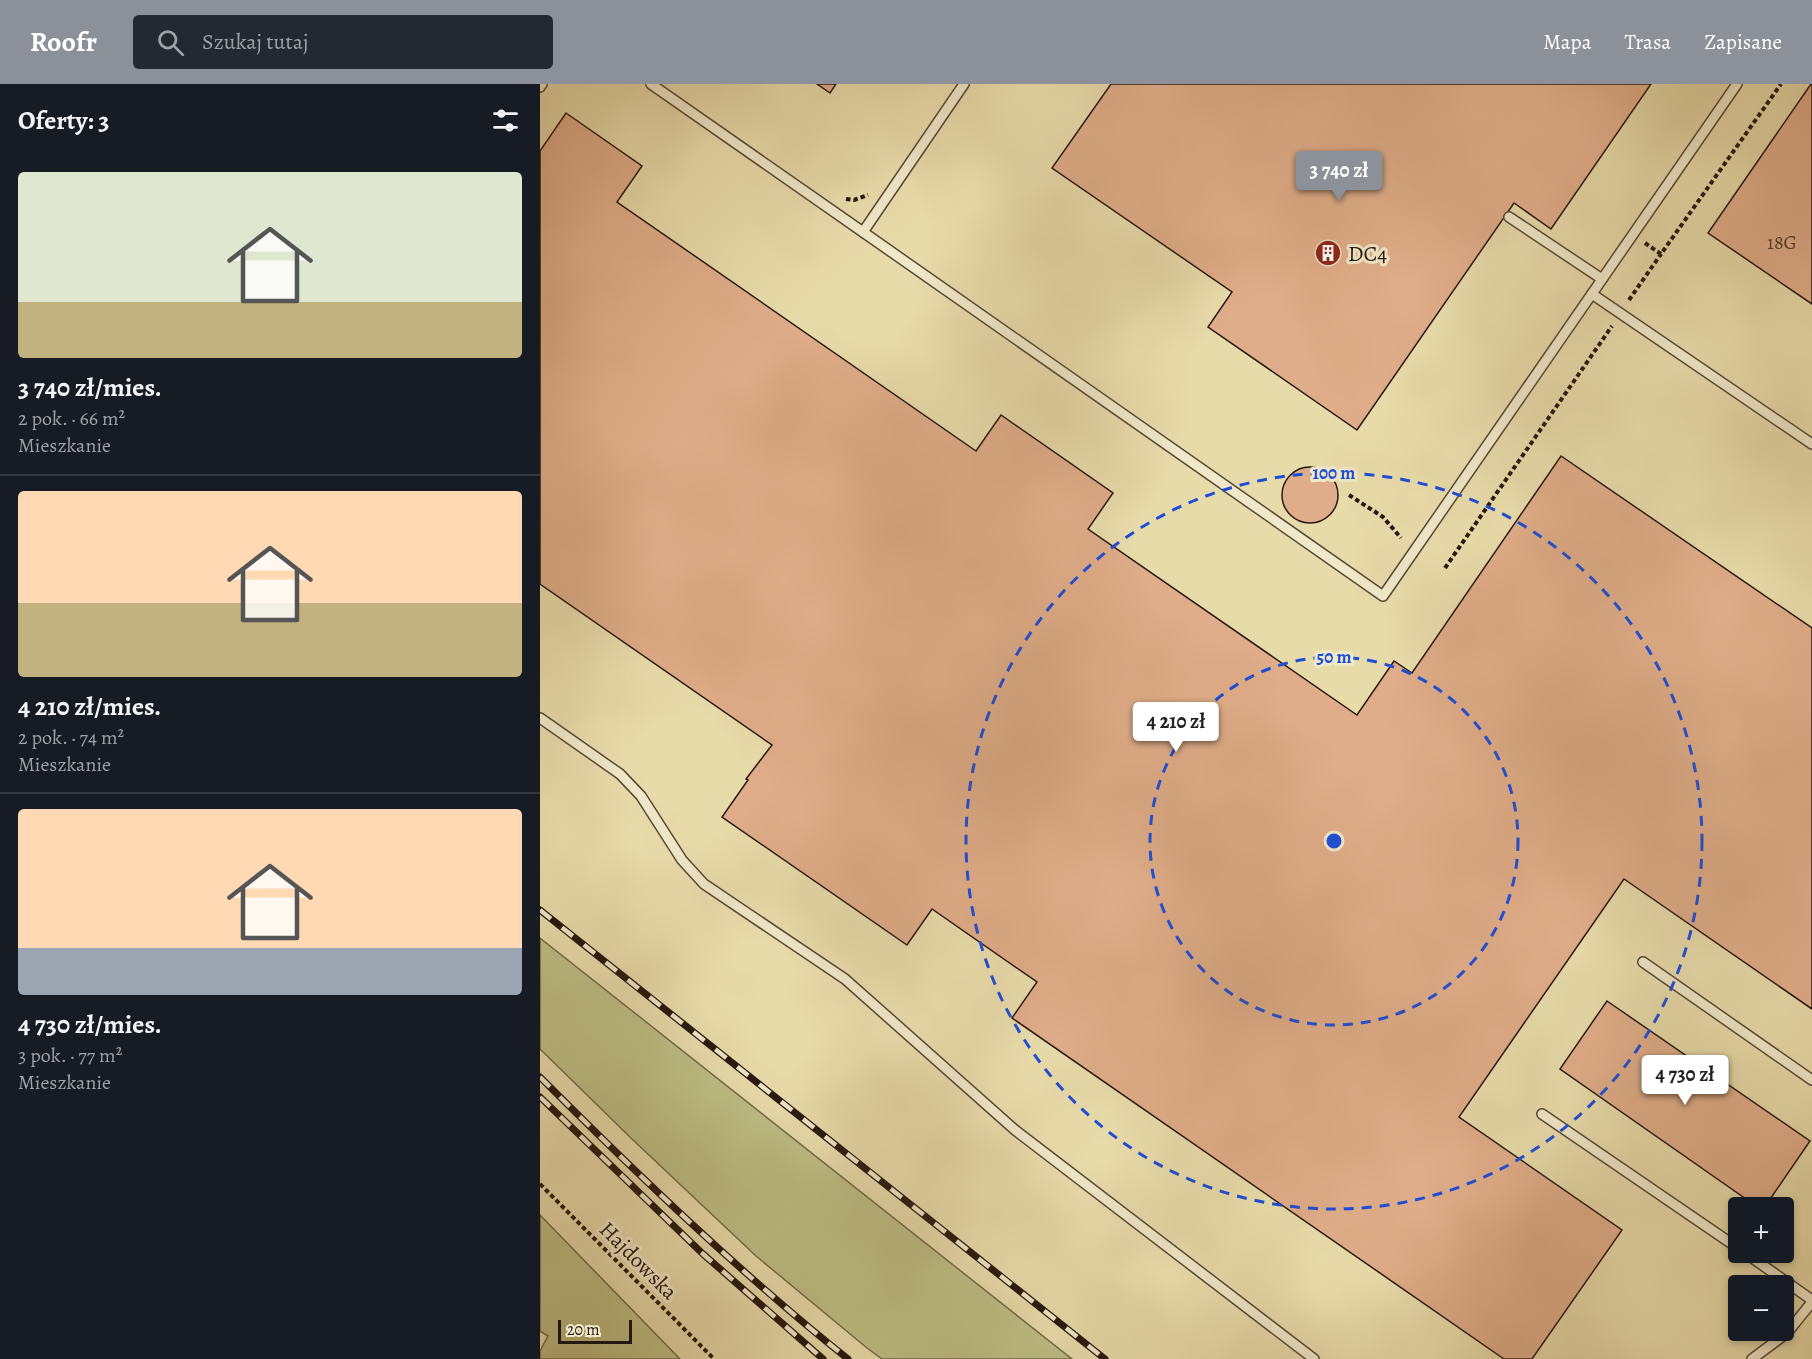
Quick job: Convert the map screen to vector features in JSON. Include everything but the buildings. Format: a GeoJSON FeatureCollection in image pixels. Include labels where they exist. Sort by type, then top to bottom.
{"type":"FeatureCollection","features":[{"type":"Feature","properties":{"kind":"lane"},"geometry":{"type":"LineString","coordinates":[[651,84],[1383,596],[1737,84]]}},
{"type":"Feature","properties":{"kind":"lane"},"geometry":{"type":"LineString","coordinates":[[863,232],[964,84]]}},
{"type":"Feature","properties":{"kind":"lane"},"geometry":{"type":"LineString","coordinates":[[1509,217],[1602,279]]}},
{"type":"Feature","properties":{"kind":"lane"},"geometry":{"type":"LineString","coordinates":[[1592,294],[1812,444]]}},
{"type":"Feature","properties":{"kind":"lane"},"geometry":{"type":"LineString","coordinates":[[540,718],[620,774],[641,796],[682,860],[704,884],[844,979],[1015,1130],[1314,1359]]}},
{"type":"Feature","properties":{"kind":"lane"},"geometry":{"type":"LineString","coordinates":[[1643,962],[1812,1080]]}},
{"type":"Feature","properties":{"kind":"lane"},"geometry":{"type":"LineString","coordinates":[[1542,1114],[1728,1241]]}},
{"type":"Feature","properties":{"kind":"lane"},"geometry":{"type":"LineString","coordinates":[[1752,1359],[1787,1333],[1812,1301],[1759,1263]]}},
{"type":"Feature","properties":{"kind":"path"},"geometry":{"type":"LineString","coordinates":[[1445,568],[1780,84]]}},
{"type":"Feature","properties":{"kind":"path"},"geometry":{"type":"LineString","coordinates":[[841,198],[854,200],[868,194],[874,188]]}},
{"type":"Feature","properties":{"kind":"path"},"geometry":{"type":"LineString","coordinates":[[1643,242],[1661,254]]}},
{"type":"Feature","properties":{"kind":"path"},"geometry":{"type":"LineString","coordinates":[[1349,495],[1383,517],[1401,538]]}},
{"type":"Feature","properties":{"kind":"path","name":"Hajdowska"},"geometry":{"type":"LineString","coordinates":[[540,1184],[714,1359]]}},
{"type":"Feature","properties":{"kind":"green space"},"geometry":{"type":"Polygon","coordinates":[[[540,938],[1072,1359],[882,1359],[867,1348],[756,1256],[540,1049],[540,938]]]}},
{"type":"Feature","properties":{"kind":"green space"},"geometry":{"type":"Polygon","coordinates":[[[540,1215],[680,1359],[540,1359],[540,1351],[548,1336],[540,1331],[540,1215]]]}},
{"type":"Feature","properties":{"kind":"railway"},"geometry":{"type":"LineString","coordinates":[[540,910],[1105,1359]]}},
{"type":"Feature","properties":{"kind":"railway"},"geometry":{"type":"LineString","coordinates":[[540,1077],[690,1222],[807,1326],[848,1359]]}},
{"type":"Feature","properties":{"kind":"railway"},"geometry":{"type":"LineString","coordinates":[[540,1097],[703,1254],[823,1359]]}},
{"type":"Feature","properties":{"kind":"place","name":"DC4"},"geometry":{"type":"Point","coordinates":[1328,253]}}]}
